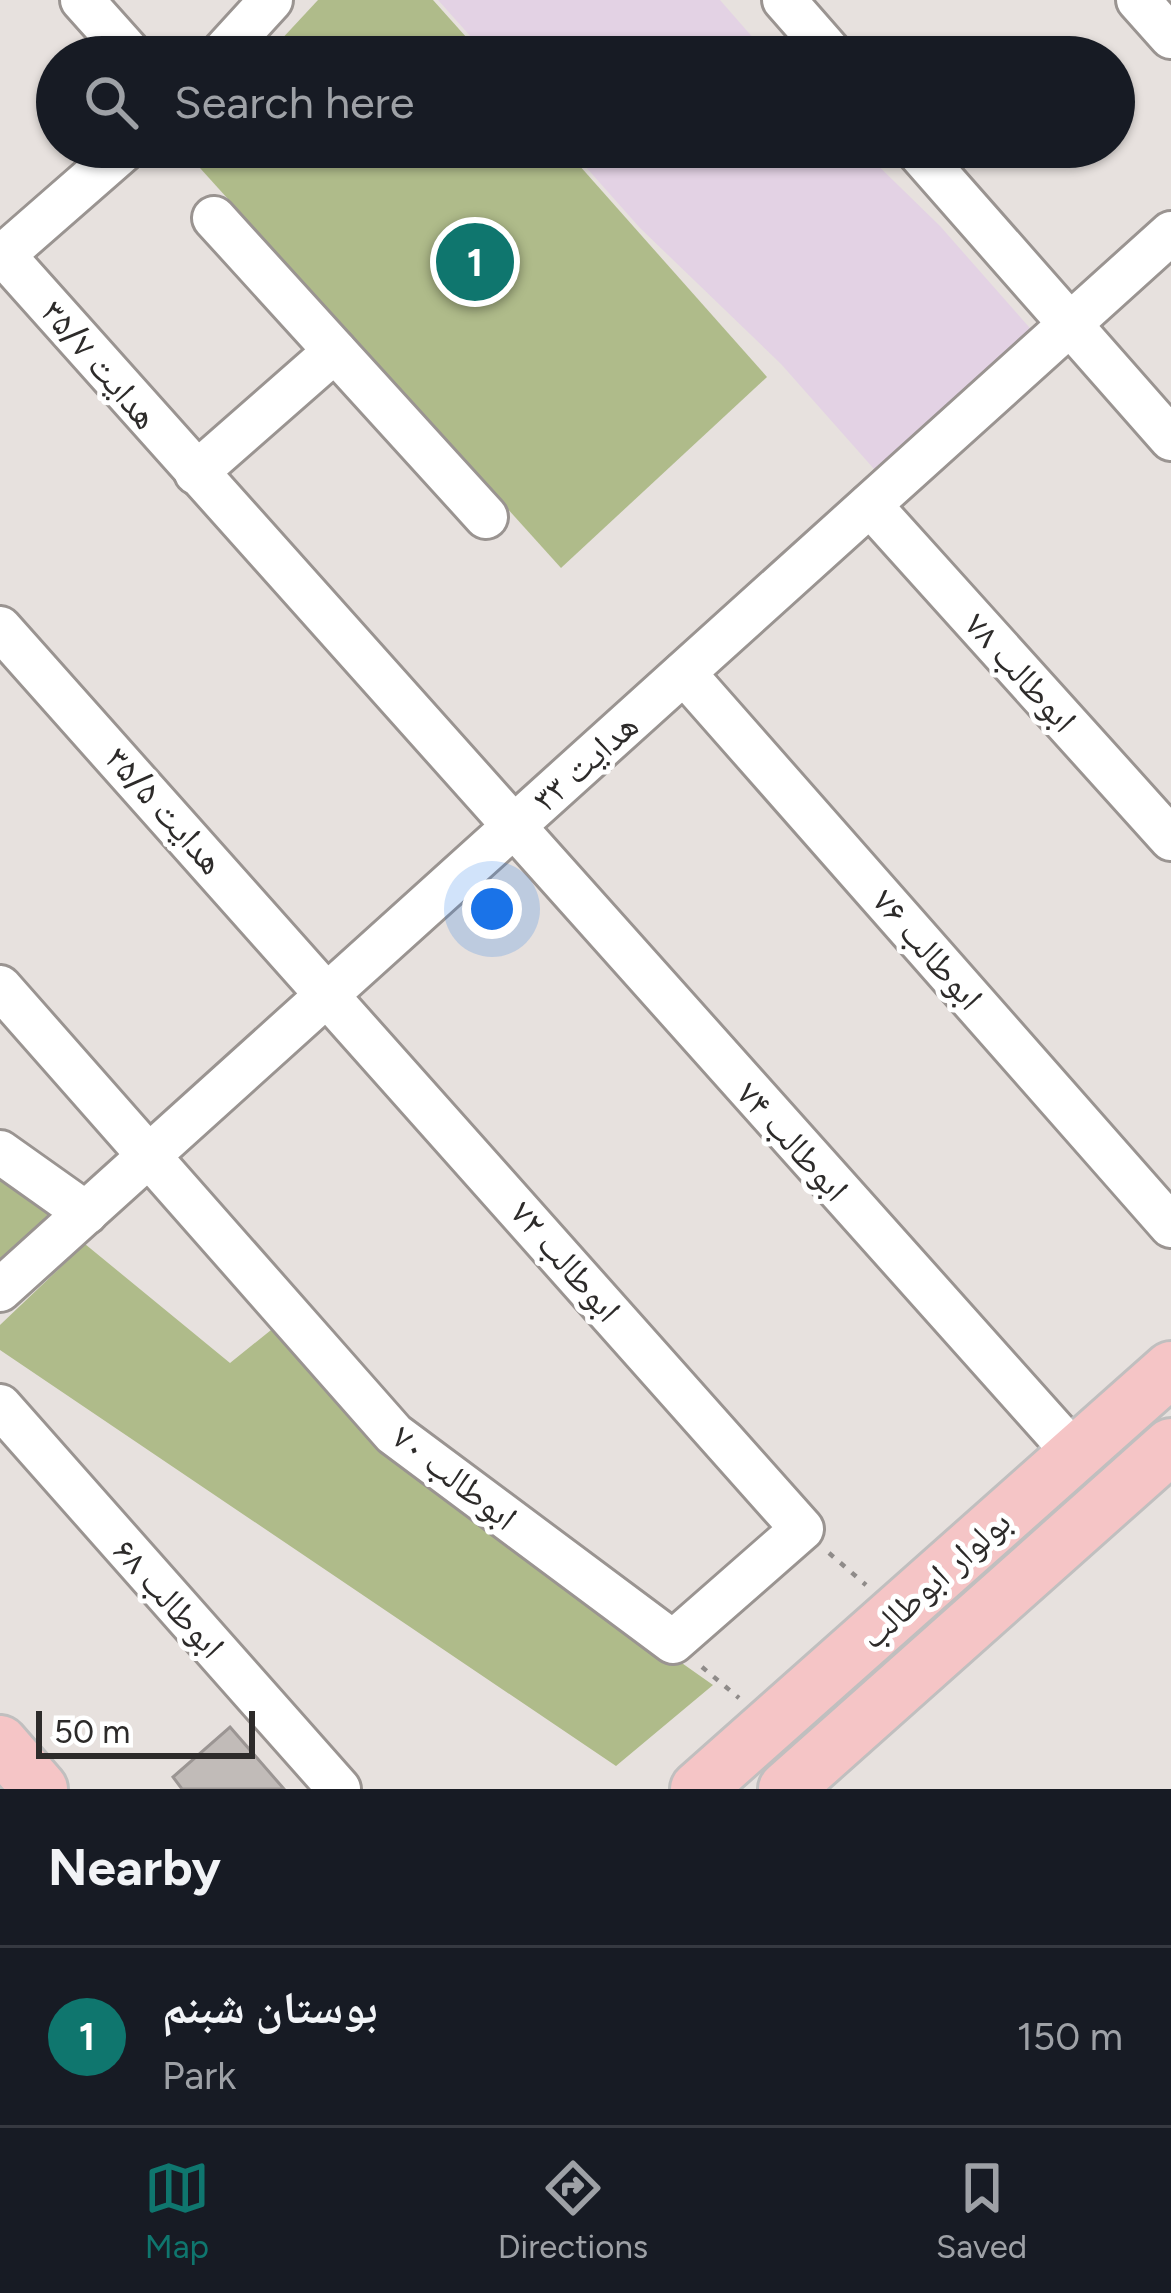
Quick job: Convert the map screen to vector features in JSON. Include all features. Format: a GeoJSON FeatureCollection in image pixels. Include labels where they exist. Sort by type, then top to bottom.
{"type":"FeatureCollection","features":[{"type":"Feature","properties":{"kind":"main road","name":"بولوار ابوطالب"},"geometry":{"type":"LineString","coordinates":[[698,1789],[1171,1369]]}},
{"type":"Feature","properties":{"kind":"main road","name":"بولوار ابوطالب"},"geometry":{"type":"LineString","coordinates":[[786,1789],[1171,1447]]}},
{"type":"Feature","properties":{"kind":"main road"},"geometry":{"type":"LineString","coordinates":[[827,1752],[806,1758],[789,1753],[784,1738],[791,1723],[841,1679],[844,1658]]}},
{"type":"Feature","properties":{"kind":"main road"},"geometry":{"type":"LineString","coordinates":[[0,1743],[40,1789]]}},
{"type":"Feature","properties":{"kind":"street"},"geometry":{"type":"LineString","coordinates":[[82,0],[114,36]]}},
{"type":"Feature","properties":{"kind":"street"},"geometry":{"type":"LineString","coordinates":[[238,36],[271,0]]}},
{"type":"Feature","properties":{"kind":"street"},"geometry":{"type":"LineString","coordinates":[[784,0],[816,36]]}},
{"type":"Feature","properties":{"kind":"street"},"geometry":{"type":"LineString","coordinates":[[1138,0],[1171,37]]}},
{"type":"Feature","properties":{"kind":"street"},"geometry":{"type":"LineString","coordinates":[[1,254],[102,168]]}},
{"type":"Feature","properties":{"kind":"street"},"geometry":{"type":"LineString","coordinates":[[933,168],[1171,440]]}},
{"type":"Feature","properties":{"kind":"street"},"geometry":{"type":"LineString","coordinates":[[214,218],[486,517]]}},
{"type":"Feature","properties":{"kind":"street","name":"هدایت ۳۳"},"geometry":{"type":"LineString","coordinates":[[0,1291],[1171,233]]}},
{"type":"Feature","properties":{"kind":"street","name":"هدایت ۳۵/۷"},"geometry":{"type":"LineString","coordinates":[[1,254],[512,829]]}},
{"type":"Feature","properties":{"kind":"street"},"geometry":{"type":"LineString","coordinates":[[196,473],[335,351]]}},
{"type":"Feature","properties":{"kind":"street","name":"ابوطالب ۷۸"},"geometry":{"type":"LineString","coordinates":[[870,505],[1171,839]]}},
{"type":"Feature","properties":{"kind":"street","name":"هدایت ۳۵/۵"},"geometry":{"type":"LineString","coordinates":[[0,628],[329,993]]}},
{"type":"Feature","properties":{"kind":"street","name":"ابوطالب ۷۶"},"geometry":{"type":"LineString","coordinates":[[684,673],[1168,1214]]}},
{"type":"Feature","properties":{"kind":"street","name":"ابوطالب ۷۴"},"geometry":{"type":"LineString","coordinates":[[512,829],[1075,1454]]}},
{"type":"Feature","properties":{"kind":"street","name":"ابوطالب ۷۰"},"geometry":{"type":"LineString","coordinates":[[0,987],[394,1434],[673,1642]]}},
{"type":"Feature","properties":{"kind":"street","name":"ابوطالب ۷۲"},"geometry":{"type":"LineString","coordinates":[[329,993],[802,1529]]}},
{"type":"Feature","properties":{"kind":"street"},"geometry":{"type":"LineString","coordinates":[[0,1152],[86,1213]]}},
{"type":"Feature","properties":{"kind":"street","name":"ابوطالب ۶۸"},"geometry":{"type":"LineString","coordinates":[[0,1406],[339,1789]]}},
{"type":"Feature","properties":{"kind":"street"},"geometry":{"type":"LineString","coordinates":[[673,1642],[802,1529]]}},
{"type":"Feature","properties":{"kind":"path"},"geometry":{"type":"LineString","coordinates":[[802,1529],[898,1612]]}},
{"type":"Feature","properties":{"kind":"path"},"geometry":{"type":"LineString","coordinates":[[673,1642],[770,1725]]}},
{"type":"Feature","properties":{"kind":"shaded area"},"geometry":{"type":"Polygon","coordinates":[[[438,0],[720,0],[752,36],[470,36],[438,0]]]}},
{"type":"Feature","properties":{"kind":"shaded area"},"geometry":{"type":"Polygon","coordinates":[[[587,168],[881,168],[940,226],[1036,335],[882,478],[781,364],[640,228],[587,168]]]}},
{"type":"Feature","properties":{"kind":"green space"},"geometry":{"type":"Polygon","coordinates":[[[318,0],[433,0],[465,36],[285,36],[318,0]]]}},
{"type":"Feature","properties":{"kind":"green space"},"geometry":{"type":"Polygon","coordinates":[[[200,168],[582,168],[767,377],[561,568],[200,168]]]}},
{"type":"Feature","properties":{"kind":"green space"},"geometry":{"type":"Polygon","coordinates":[[[0,1167],[63,1211],[0,1264],[0,1167]]]}},
{"type":"Feature","properties":{"kind":"green space"},"geometry":{"type":"Polygon","coordinates":[[[85,1244],[230,1363],[276,1326],[378,1449],[713,1685],[616,1766],[0,1350],[0,1325],[85,1244]]]}},
{"type":"Feature","properties":{"kind":"building"},"geometry":{"type":"Polygon","coordinates":[[[230,1727],[284,1789],[182,1789],[173,1777],[230,1727]]]}},
{"type":"Feature","properties":{"kind":"place","name":"بوستان شبنم"},"geometry":{"type":"Point","coordinates":[475,262]}}]}
